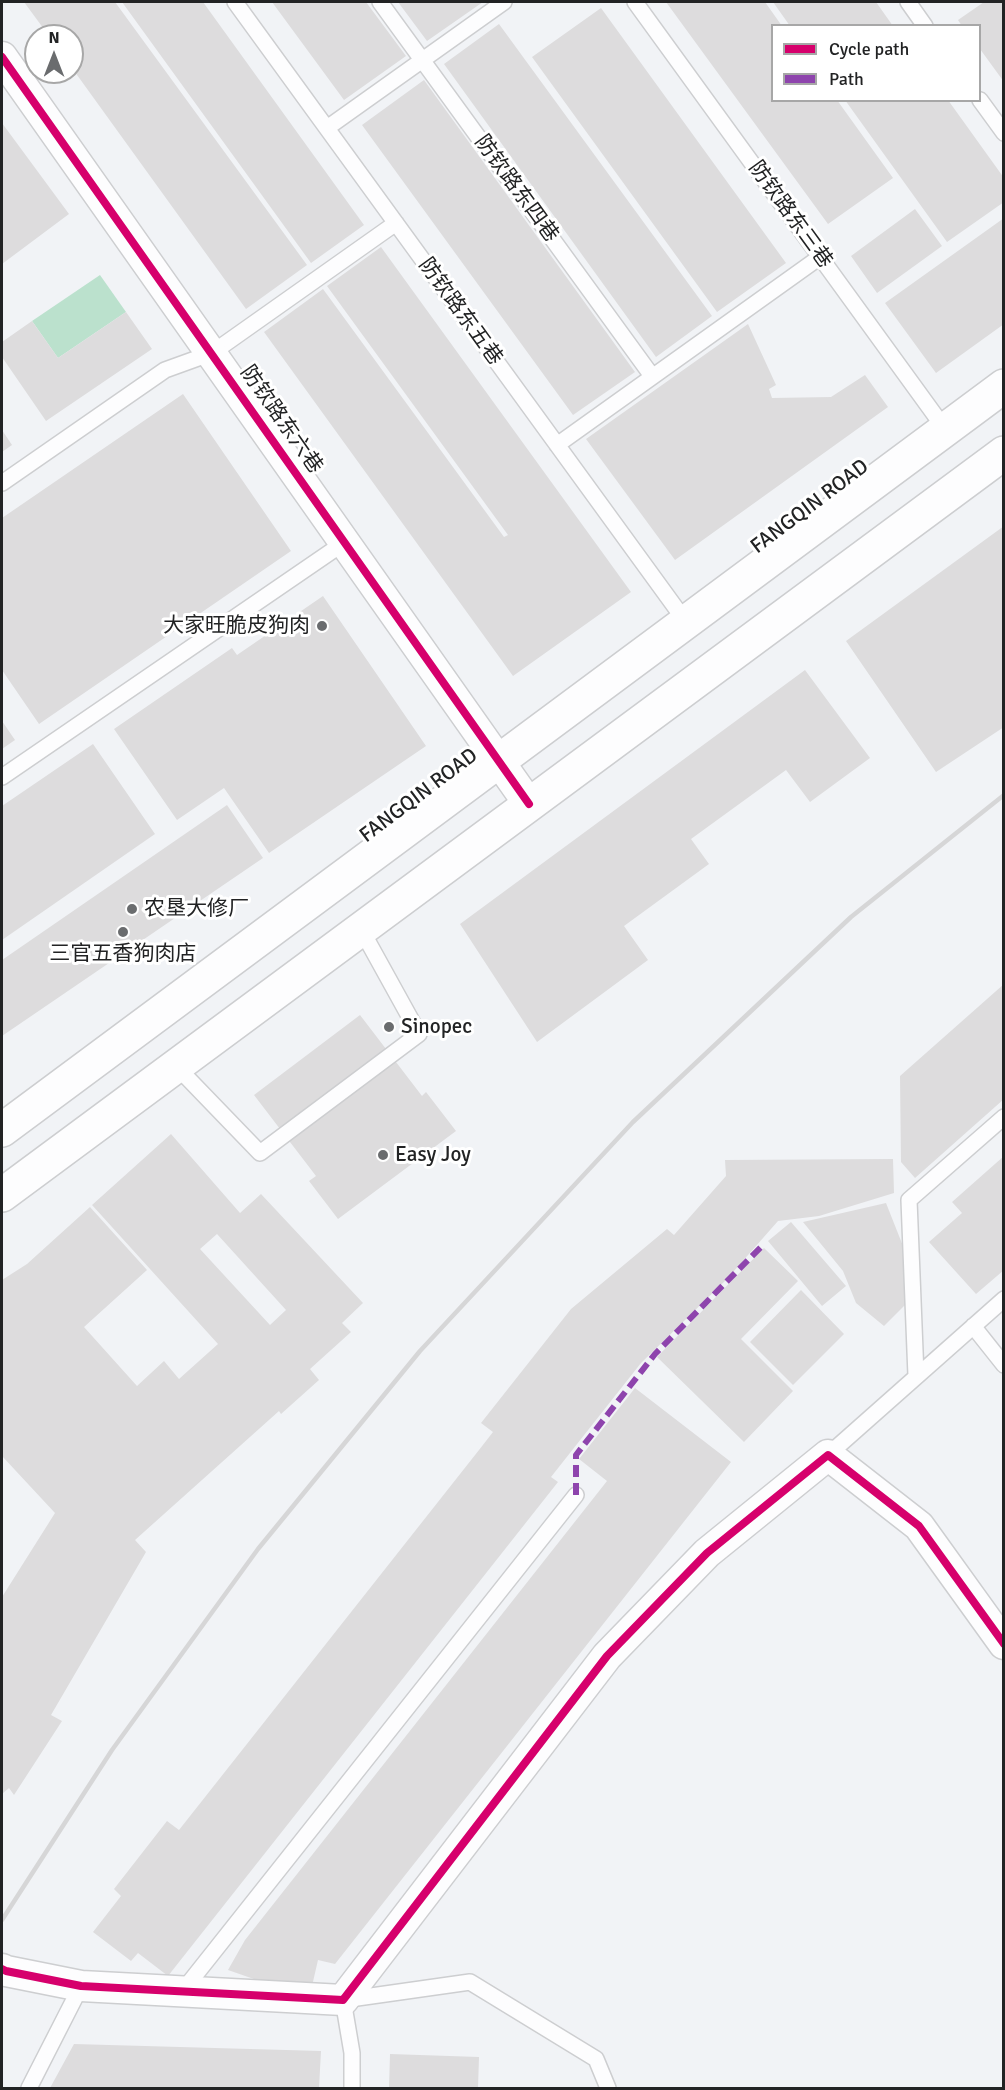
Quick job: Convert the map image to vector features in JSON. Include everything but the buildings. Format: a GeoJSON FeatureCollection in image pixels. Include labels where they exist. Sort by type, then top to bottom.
{"type":"FeatureCollection","features":[{"type":"Feature","properties":{"kind":"main road","name":"FANGQIN ROAD"},"geometry":{"type":"LineString","coordinates":[[2,1130],[1004,386]]}},
{"type":"Feature","properties":{"kind":"main road"},"geometry":{"type":"LineString","coordinates":[[2,1195],[1004,453]]}},
{"type":"Feature","properties":{"kind":"street","name":"防钦路东六巷"},"geometry":{"type":"LineString","coordinates":[[2,57],[529,804]]}},
{"type":"Feature","properties":{"kind":"street"},"geometry":{"type":"LineString","coordinates":[[2,1969],[81,1986],[343,2000],[608,1656],[707,1553],[828,1455],[919,1526],[1004,1644]]}},
{"type":"Feature","properties":{"kind":"lane","name":"防钦路东五巷"},"geometry":{"type":"LineString","coordinates":[[235,2],[686,622]]}},
{"type":"Feature","properties":{"kind":"lane","name":"防钦路东四巷"},"geometry":{"type":"LineString","coordinates":[[380,2],[652,376]]}},
{"type":"Feature","properties":{"kind":"lane"},"geometry":{"type":"LineString","coordinates":[[327,128],[504,2]]}},
{"type":"Feature","properties":{"kind":"lane","name":"防钦路东三巷"},"geometry":{"type":"LineString","coordinates":[[635,2],[945,429]]}},
{"type":"Feature","properties":{"kind":"lane"},"geometry":{"type":"LineString","coordinates":[[908,2],[924,24]]}},
{"type":"Feature","properties":{"kind":"lane"},"geometry":{"type":"LineString","coordinates":[[981,101],[1004,133]]}},
{"type":"Feature","properties":{"kind":"lane"},"geometry":{"type":"LineString","coordinates":[[2,483],[165,370],[212,352],[396,223]]}},
{"type":"Feature","properties":{"kind":"lane"},"geometry":{"type":"LineString","coordinates":[[557,445],[819,256]]}},
{"type":"Feature","properties":{"kind":"lane"},"geometry":{"type":"LineString","coordinates":[[2,777],[345,542]]}},
{"type":"Feature","properties":{"kind":"lane"},"geometry":{"type":"LineString","coordinates":[[176,1066],[260,1153],[419,1034],[360,929]]}},
{"type":"Feature","properties":{"kind":"lane"},"geometry":{"type":"LineString","coordinates":[[916,1376],[909,1200],[1004,1117]]}},
{"type":"Feature","properties":{"kind":"lane"},"geometry":{"type":"LineString","coordinates":[[828,1455],[1004,1299]]}},
{"type":"Feature","properties":{"kind":"lane"},"geometry":{"type":"LineString","coordinates":[[974,1326],[1004,1365]]}},
{"type":"Feature","properties":{"kind":"lane"},"geometry":{"type":"LineString","coordinates":[[181,1993],[576,1495]]}},
{"type":"Feature","properties":{"kind":"lane"},"geometry":{"type":"LineString","coordinates":[[352,2088],[352,2053],[343,2000],[470,1982],[596,2059],[608,2088]]}},
{"type":"Feature","properties":{"kind":"lane"},"geometry":{"type":"LineString","coordinates":[[29,2088],[81,1986]]}},
{"type":"Feature","properties":{"kind":"green space"},"geometry":{"type":"Polygon","coordinates":[[[100,275],[126,312],[58,358],[32,321],[100,275]]]}},
{"type":"Feature","properties":{"kind":"railway"},"geometry":{"type":"LineString","coordinates":[[2,1920],[112,1750],[258,1549],[420,1351],[633,1122],[851,917],[1004,795]]}},
{"type":"Feature","properties":{"kind":"marked path"},"geometry":{"type":"LineString","coordinates":[[576,1495],[576,1455],[655,1354],[764,1244]]}},
{"type":"Feature","properties":{"kind":"cycle path"},"geometry":{"type":"LineString","coordinates":[[2,57],[529,804]]}},
{"type":"Feature","properties":{"kind":"cycle path"},"geometry":{"type":"LineString","coordinates":[[2,1969],[81,1986],[343,2000],[607,1656],[707,1553],[828,1455],[919,1526],[1004,1644]]}},
{"type":"Feature","properties":{"kind":"place","name":"大家旺脆皮狗肉"},"geometry":{"type":"Point","coordinates":[322,626]}},
{"type":"Feature","properties":{"kind":"place","name":"农垦大修厂"},"geometry":{"type":"Point","coordinates":[132,909]}},
{"type":"Feature","properties":{"kind":"place","name":"三官五香狗肉店"},"geometry":{"type":"Point","coordinates":[123,932]}},
{"type":"Feature","properties":{"kind":"place","name":"Sinopec"},"geometry":{"type":"Point","coordinates":[389,1027]}},
{"type":"Feature","properties":{"kind":"place","name":"Easy Joy"},"geometry":{"type":"Point","coordinates":[383,1155]}}]}
